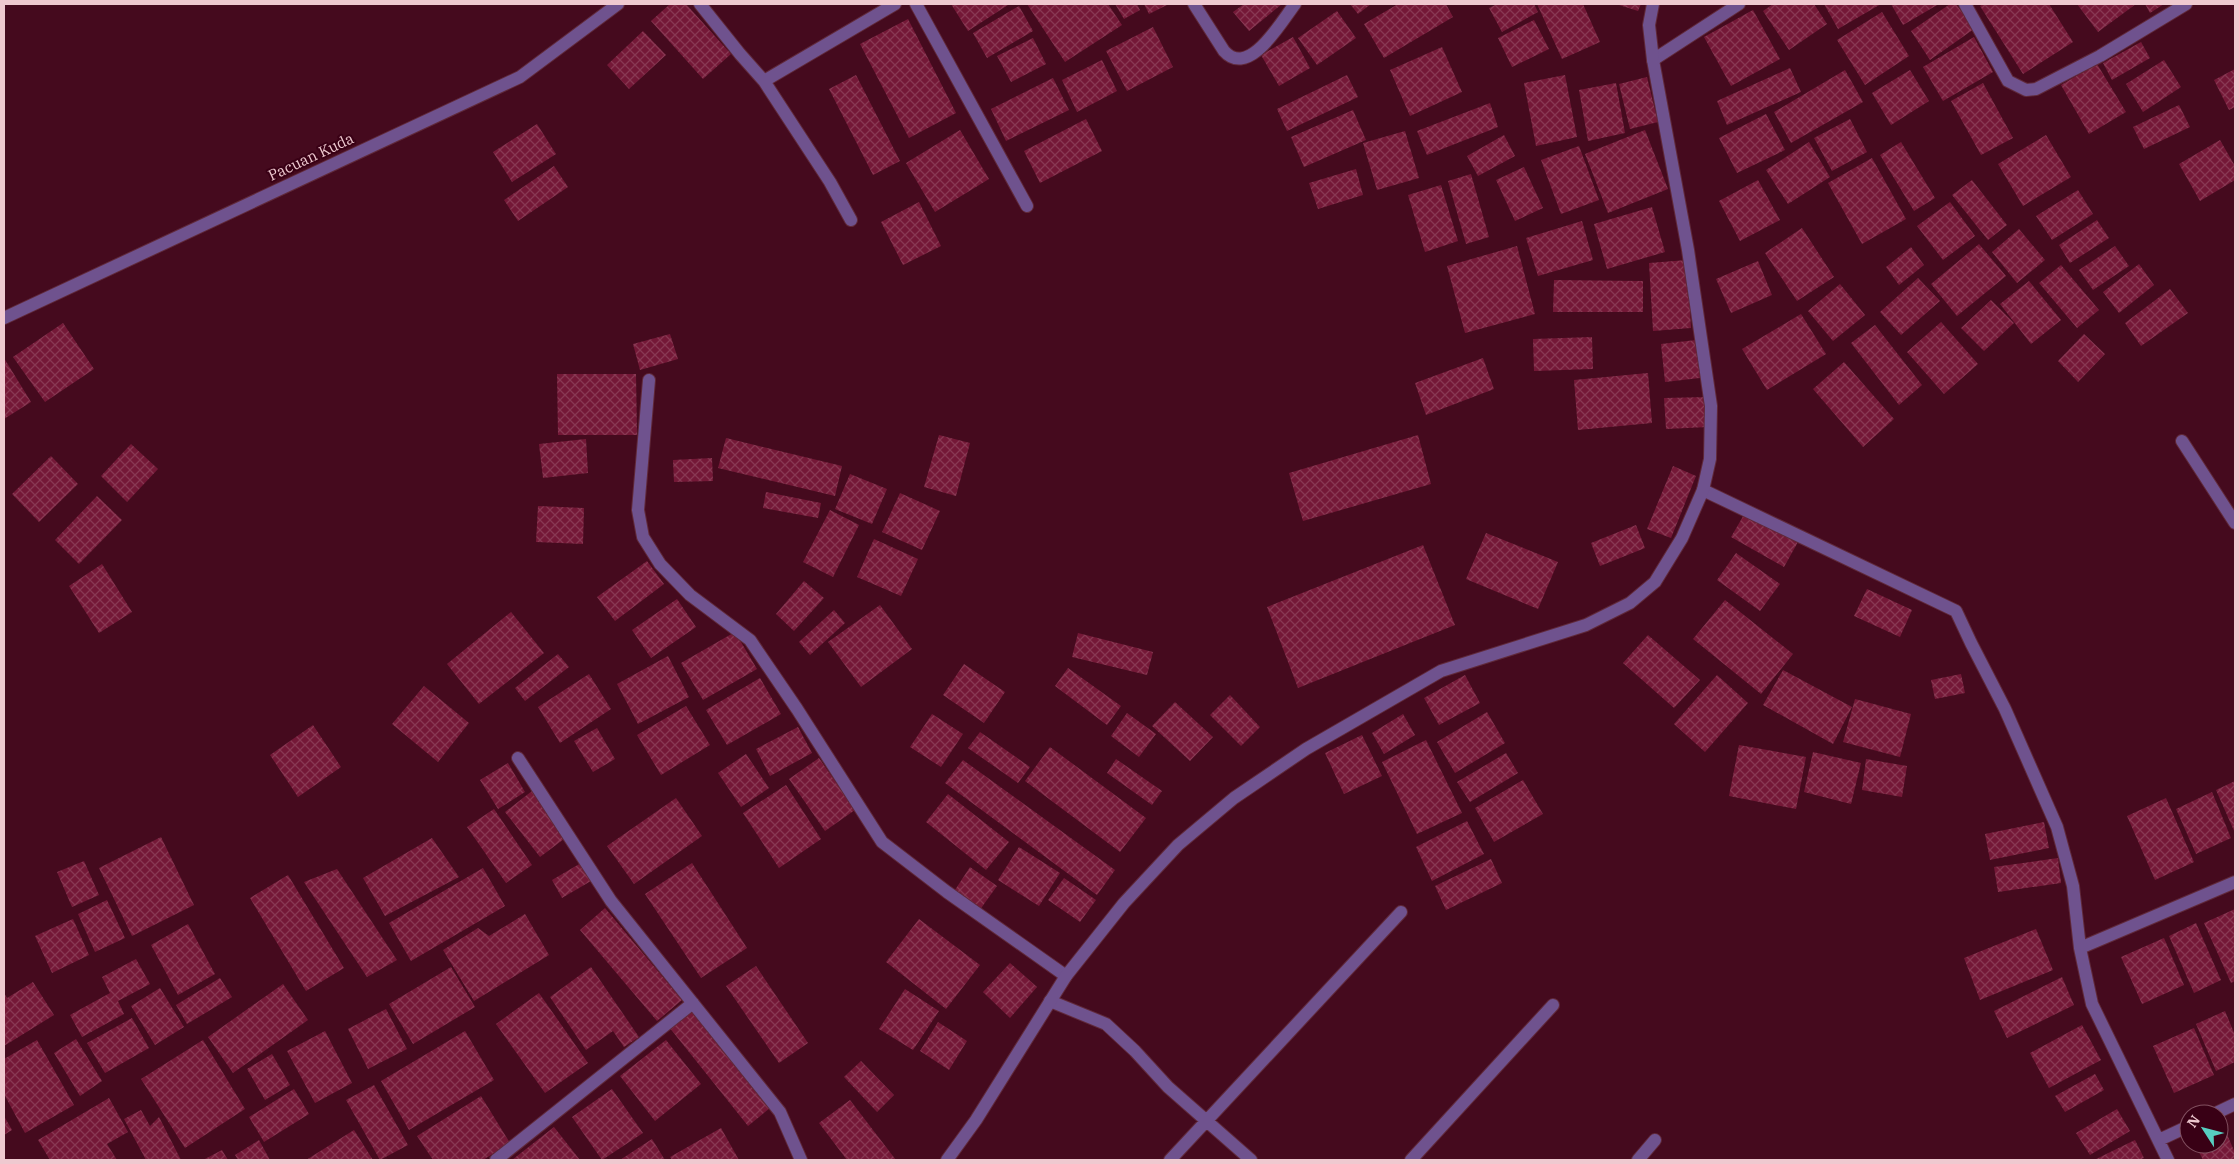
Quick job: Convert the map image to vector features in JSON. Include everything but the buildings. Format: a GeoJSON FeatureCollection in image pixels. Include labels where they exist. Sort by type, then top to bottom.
{"type":"FeatureCollection","features":[{"type":"Feature","properties":{"kind":"street","name":"Pacuan Kuda"},"geometry":{"type":"LineString","coordinates":[[4,318],[520,78],[618,4]]}},
{"type":"Feature","properties":{"kind":"street"},"geometry":{"type":"LineString","coordinates":[[700,4],[764,81],[830,182],[851,220]]}},
{"type":"Feature","properties":{"kind":"street"},"geometry":{"type":"LineString","coordinates":[[764,81],[895,4]]}},
{"type":"Feature","properties":{"kind":"street"},"geometry":{"type":"LineString","coordinates":[[916,4],[1027,206]]}},
{"type":"Feature","properties":{"kind":"street"},"geometry":{"type":"LineString","coordinates":[[1194,4],[1224,52],[1230,58],[1238,60],[1255,54],[1295,4]]}},
{"type":"Feature","properties":{"kind":"street"},"geometry":{"type":"LineString","coordinates":[[947,1160],[976,1120],[1066,976],[1124,903],[1178,846],[1234,798],[1306,749],[1441,671],[1586,625],[1630,604],[1655,582],[1682,538],[1704,490],[1710,459],[1711,406],[1688,250],[1653,60],[1648,25],[1653,4]]}},
{"type":"Feature","properties":{"kind":"street"},"geometry":{"type":"LineString","coordinates":[[1653,60],[1739,4]]}},
{"type":"Feature","properties":{"kind":"street"},"geometry":{"type":"LineString","coordinates":[[1965,4],[2008,81],[2026,90],[2036,89],[2100,56],[2186,4]]}},
{"type":"Feature","properties":{"kind":"street"},"geometry":{"type":"LineString","coordinates":[[650,380],[638,510],[644,537],[660,564],[690,595],[750,640],[842,778],[882,842],[947,892],[1066,976]]}},
{"type":"Feature","properties":{"kind":"street"},"geometry":{"type":"LineString","coordinates":[[2182,441],[2235,524]]}},
{"type":"Feature","properties":{"kind":"street"},"geometry":{"type":"LineString","coordinates":[[1704,490],[1956,611],[1970,643],[2005,709],[2057,827],[2073,886],[2080,948],[2092,1004],[2168,1160]]}},
{"type":"Feature","properties":{"kind":"street"},"geometry":{"type":"LineString","coordinates":[[518,758],[612,901],[780,1112],[801,1160]]}},
{"type":"Feature","properties":{"kind":"street"},"geometry":{"type":"LineString","coordinates":[[2080,948],[2235,882]]}},
{"type":"Feature","properties":{"kind":"street"},"geometry":{"type":"LineString","coordinates":[[1170,1160],[1401,912]]}},
{"type":"Feature","properties":{"kind":"street"},"geometry":{"type":"LineString","coordinates":[[1050,1002],[1106,1024],[1135,1051],[1168,1087],[1251,1160]]}},
{"type":"Feature","properties":{"kind":"street"},"geometry":{"type":"LineString","coordinates":[[496,1160],[693,1003]]}},
{"type":"Feature","properties":{"kind":"street"},"geometry":{"type":"LineString","coordinates":[[1411,1160],[1552,1006]]}},
{"type":"Feature","properties":{"kind":"street"},"geometry":{"type":"LineString","coordinates":[[2159,1140],[2179,1131]]}},
{"type":"Feature","properties":{"kind":"street"},"geometry":{"type":"LineString","coordinates":[[1638,1160],[1655,1140]]}}]}
